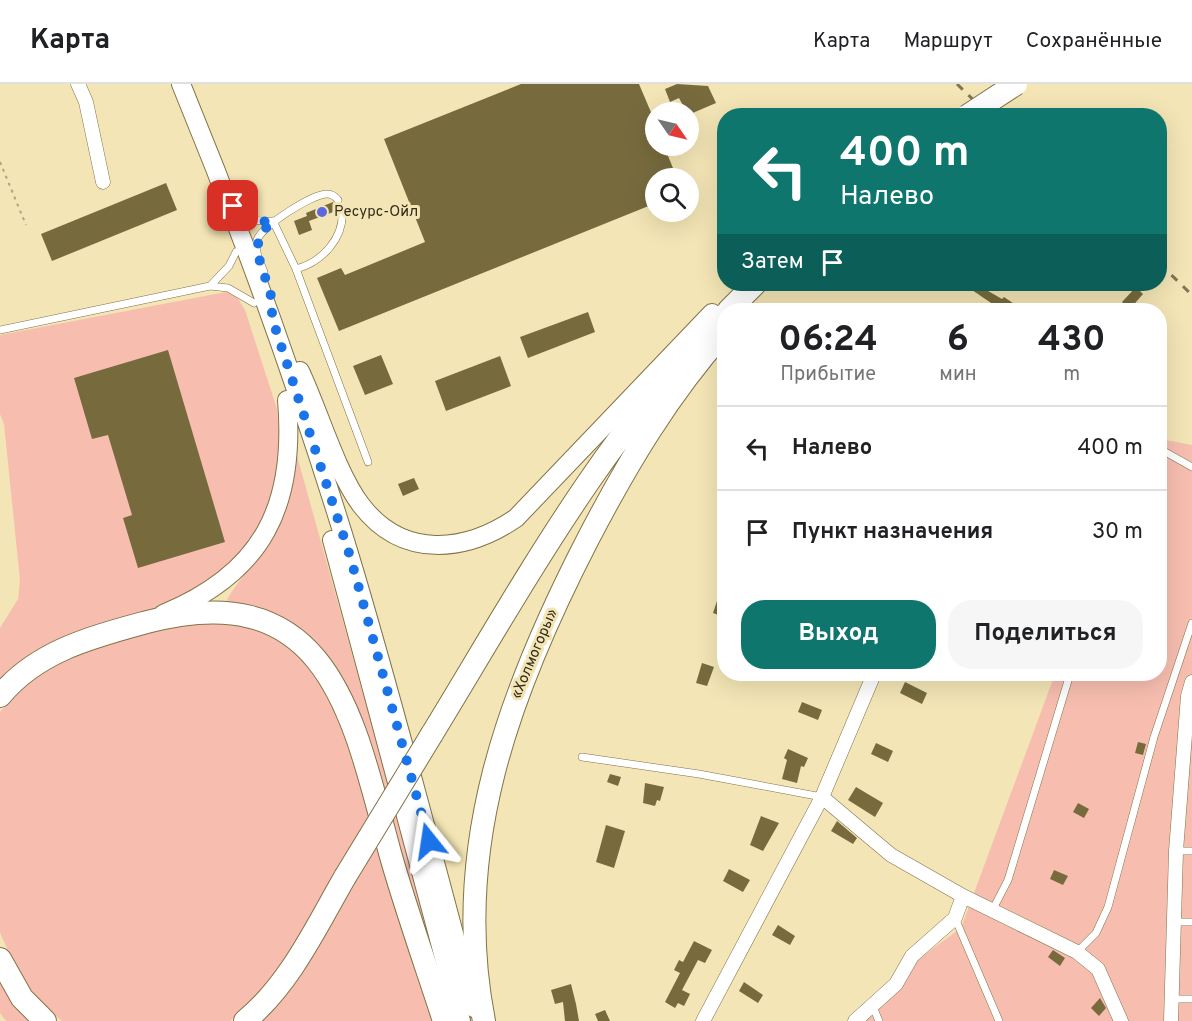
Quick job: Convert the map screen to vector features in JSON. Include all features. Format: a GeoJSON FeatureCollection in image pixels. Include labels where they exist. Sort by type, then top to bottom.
{"type":"FeatureCollection","features":[{"type":"Feature","properties":{"kind":"highway"},"geometry":{"type":"LineString","coordinates":[[980,108],[1016,84]]}},
{"type":"Feature","properties":{"kind":"highway"},"geometry":{"type":"LineString","coordinates":[[736,303],[748,291]]}},
{"type":"Feature","properties":{"kind":"highway"},"geometry":{"type":"LineString","coordinates":[[751,303],[764,291]]}},
{"type":"Feature","properties":{"kind":"highway"},"geometry":{"type":"LineString","coordinates":[[245,1021],[271,996],[290,971],[432,734],[567,513],[599,465],[656,389],[717,323]]}},
{"type":"Feature","properties":{"kind":"highway","name":"«Холмогоры»"},"geometry":{"type":"LineString","coordinates":[[484,1021],[475,958],[476,871],[481,828],[505,727],[531,660],[568,578],[617,484],[655,419],[697,362],[717,340]]}},
{"type":"Feature","properties":{"kind":"highway"},"geometry":{"type":"LineString","coordinates":[[0,696],[15,678],[42,659],[69,646],[126,627],[166,617],[205,613],[237,614],[260,619],[280,629],[312,654],[339,691],[360,744],[395,869],[444,1021]]}},
{"type":"Feature","properties":{"kind":"highway"},"geometry":{"type":"LineString","coordinates":[[0,959],[22,998],[45,1021]]}},
{"type":"Feature","properties":{"kind":"main road"},"geometry":{"type":"LineString","coordinates":[[169,84],[255,303],[336,553],[461,1021]]}},
{"type":"Feature","properties":{"kind":"main road"},"geometry":{"type":"LineString","coordinates":[[182,84],[282,345],[353,566],[478,1021]]}},
{"type":"Feature","properties":{"kind":"main road"},"geometry":{"type":"LineString","coordinates":[[725,303],[738,291]]}},
{"type":"Feature","properties":{"kind":"main road"},"geometry":{"type":"LineString","coordinates":[[282,345],[294,360],[346,478],[362,506],[385,528],[413,542],[442,546],[484,537],[516,518],[531,505],[640,386],[717,311]]}},
{"type":"Feature","properties":{"kind":"main road"},"geometry":{"type":"LineString","coordinates":[[126,627],[194,601],[212,591],[237,571],[256,548],[270,522],[284,481],[290,434],[287,400]]}},
{"type":"Feature","properties":{"kind":"street"},"geometry":{"type":"LineString","coordinates":[[78,84],[86,102],[103,182]]}},
{"type":"Feature","properties":{"kind":"street"},"geometry":{"type":"LineString","coordinates":[[703,1021],[822,796],[871,681]]}},
{"type":"Feature","properties":{"kind":"street"},"geometry":{"type":"LineString","coordinates":[[1171,1021],[1176,851],[1187,769],[1192,682]]}},
{"type":"Feature","properties":{"kind":"street"},"geometry":{"type":"LineString","coordinates":[[822,796],[891,855],[963,896],[1077,952],[1098,969],[1121,1021]]}},
{"type":"Feature","properties":{"kind":"street"},"geometry":{"type":"LineString","coordinates":[[855,1021],[873,1008],[896,984],[912,956],[955,918],[963,896]]}},
{"type":"Feature","properties":{"kind":"lane"},"geometry":{"type":"LineString","coordinates":[[222,184],[233,206],[247,218],[259,222],[273,221]]}},
{"type":"Feature","properties":{"kind":"lane"},"geometry":{"type":"LineString","coordinates":[[272,318],[272,299],[256,249],[263,231],[273,221],[323,194],[334,196],[338,200]]}},
{"type":"Feature","properties":{"kind":"lane"},"geometry":{"type":"LineString","coordinates":[[296,269],[319,260],[328,250],[338,232],[342,209]]}},
{"type":"Feature","properties":{"kind":"lane"},"geometry":{"type":"LineString","coordinates":[[273,221],[296,269],[368,462]]}},
{"type":"Feature","properties":{"kind":"lane"},"geometry":{"type":"LineString","coordinates":[[210,286],[229,266],[236,252]]}},
{"type":"Feature","properties":{"kind":"lane"},"geometry":{"type":"LineString","coordinates":[[0,330],[210,286],[228,288],[255,303]]}},
{"type":"Feature","properties":{"kind":"lane"},"geometry":{"type":"LineString","coordinates":[[1167,453],[1192,467]]}},
{"type":"Feature","properties":{"kind":"lane"},"geometry":{"type":"LineString","coordinates":[[1077,952],[1096,933],[1108,907],[1154,737],[1192,622]]}},
{"type":"Feature","properties":{"kind":"lane"},"geometry":{"type":"LineString","coordinates":[[993,909],[1008,880],[1068,681]]}},
{"type":"Feature","properties":{"kind":"lane"},"geometry":{"type":"LineString","coordinates":[[582,757],[699,774],[822,796]]}},
{"type":"Feature","properties":{"kind":"lane"},"geometry":{"type":"LineString","coordinates":[[1176,851],[1192,851]]}},
{"type":"Feature","properties":{"kind":"lane"},"geometry":{"type":"LineString","coordinates":[[955,918],[999,1021]]}},
{"type":"Feature","properties":{"kind":"lane"},"geometry":{"type":"LineString","coordinates":[[1175,922],[1192,922]]}},
{"type":"Feature","properties":{"kind":"lane"},"geometry":{"type":"LineString","coordinates":[[1171,999],[1192,999]]}},
{"type":"Feature","properties":{"kind":"lane"},"geometry":{"type":"LineString","coordinates":[[873,1008],[879,1021]]}},
{"type":"Feature","properties":{"kind":"path"},"geometry":{"type":"LineString","coordinates":[[0,162],[26,225]]}},
{"type":"Feature","properties":{"kind":"shaded area"},"geometry":{"type":"Polygon","coordinates":[[[226,292],[237,297],[245,310],[277,409],[281,453],[268,511],[234,565],[168,606],[67,637],[34,651],[7,671],[0,680],[0,628],[18,599],[20,580],[4,424],[0,414],[0,335],[226,292]]]}},
{"type":"Feature","properties":{"kind":"shaded area"},"geometry":{"type":"Polygon","coordinates":[[[1167,440],[1192,445],[1192,1021],[866,1021],[902,988],[916,961],[961,928],[1052,681],[1167,681],[1167,440]]]}},
{"type":"Feature","properties":{"kind":"shaded area"},"geometry":{"type":"Polygon","coordinates":[[[296,452],[454,1021],[348,688],[324,653],[227,601],[273,532],[296,452]]]}},
{"type":"Feature","properties":{"kind":"shaded area"},"geometry":{"type":"Polygon","coordinates":[[[210,623],[248,627],[274,637],[286,645],[306,665],[331,701],[338,714],[433,1021],[260,1021],[279,1003],[298,978],[281,967],[245,1009],[230,1021],[62,1021],[41,1002],[18,970],[0,933],[0,712],[22,686],[47,668],[127,634],[210,623]]]}},
{"type":"Feature","properties":{"kind":"shaded area"},"geometry":{"type":"Polygon","coordinates":[[[0,980],[30,1021],[6,1021],[0,1013],[0,980]]]}},
{"type":"Feature","properties":{"kind":"building"},"geometry":{"type":"Polygon","coordinates":[[[521,84],[639,84],[647,102],[645,156],[668,156],[673,168],[645,168],[645,207],[339,331],[317,278],[341,268],[345,275],[425,242],[384,139],[521,84]]]}},
{"type":"Feature","properties":{"kind":"building"},"geometry":{"type":"Polygon","coordinates":[[[677,84],[708,86],[716,103],[699,110],[699,102],[681,102],[679,98],[670,102],[665,89],[677,84]]]}},
{"type":"Feature","properties":{"kind":"building"},"geometry":{"type":"Polygon","coordinates":[[[166,183],[177,210],[52,261],[41,234],[166,183]]]}},
{"type":"Feature","properties":{"kind":"building"},"geometry":{"type":"Polygon","coordinates":[[[333,202],[338,206],[336,211],[309,221],[312,230],[299,235],[294,221],[307,216],[306,213],[333,202]]]}},
{"type":"Feature","properties":{"kind":"building"},"geometry":{"type":"Polygon","coordinates":[[[973,291],[988,291],[1013,303],[991,303],[973,291]]]}},
{"type":"Feature","properties":{"kind":"building"},"geometry":{"type":"Polygon","coordinates":[[[1132,291],[1140,291],[1143,294],[1135,303],[1122,302],[1132,291]]]}},
{"type":"Feature","properties":{"kind":"building"},"geometry":{"type":"Polygon","coordinates":[[[588,312],[595,332],[528,358],[520,337],[588,312]]]}},
{"type":"Feature","properties":{"kind":"building"},"geometry":{"type":"Polygon","coordinates":[[[168,350],[225,542],[138,568],[123,518],[132,515],[108,435],[92,439],[74,378],[168,350]]]}},
{"type":"Feature","properties":{"kind":"building"},"geometry":{"type":"Polygon","coordinates":[[[381,355],[393,384],[365,395],[353,366],[381,355]]]}},
{"type":"Feature","properties":{"kind":"building"},"geometry":{"type":"Polygon","coordinates":[[[500,356],[511,386],[446,411],[435,381],[500,356]]]}},
{"type":"Feature","properties":{"kind":"building"},"geometry":{"type":"Polygon","coordinates":[[[414,478],[419,489],[403,496],[398,484],[414,478]]]}},
{"type":"Feature","properties":{"kind":"building"},"geometry":{"type":"Polygon","coordinates":[[[717,601],[717,614],[713,613],[717,601]]]}},
{"type":"Feature","properties":{"kind":"building"},"geometry":{"type":"Polygon","coordinates":[[[702,663],[714,667],[707,686],[696,683],[702,663]]]}},
{"type":"Feature","properties":{"kind":"building"},"geometry":{"type":"Polygon","coordinates":[[[905,682],[927,693],[922,704],[900,693],[905,682]]]}},
{"type":"Feature","properties":{"kind":"building"},"geometry":{"type":"Polygon","coordinates":[[[802,702],[822,710],[818,720],[798,712],[802,702]]]}},
{"type":"Feature","properties":{"kind":"building"},"geometry":{"type":"Polygon","coordinates":[[[1138,742],[1146,744],[1143,755],[1135,753],[1138,742]]]}},
{"type":"Feature","properties":{"kind":"building"},"geometry":{"type":"Polygon","coordinates":[[[876,743],[893,751],[888,762],[871,754],[876,743]]]}},
{"type":"Feature","properties":{"kind":"building"},"geometry":{"type":"Polygon","coordinates":[[[788,749],[808,758],[804,767],[801,766],[797,783],[782,779],[787,760],[784,758],[788,749]]]}},
{"type":"Feature","properties":{"kind":"building"},"geometry":{"type":"Polygon","coordinates":[[[610,774],[621,777],[618,786],[607,782],[610,774]]]}},
{"type":"Feature","properties":{"kind":"building"},"geometry":{"type":"Polygon","coordinates":[[[645,783],[664,787],[660,801],[657,800],[655,806],[643,803],[645,783]]]}},
{"type":"Feature","properties":{"kind":"building"},"geometry":{"type":"Polygon","coordinates":[[[856,787],[883,803],[875,817],[848,800],[856,787]]]}},
{"type":"Feature","properties":{"kind":"building"},"geometry":{"type":"Polygon","coordinates":[[[1078,803],[1089,809],[1084,818],[1073,812],[1078,803]]]}},
{"type":"Feature","properties":{"kind":"building"},"geometry":{"type":"Polygon","coordinates":[[[761,816],[779,823],[763,851],[750,845],[761,816]]]}},
{"type":"Feature","properties":{"kind":"building"},"geometry":{"type":"Polygon","coordinates":[[[837,821],[857,838],[853,844],[831,831],[837,821]]]}},
{"type":"Feature","properties":{"kind":"building"},"geometry":{"type":"Polygon","coordinates":[[[606,825],[625,831],[614,868],[596,862],[606,825]]]}},
{"type":"Feature","properties":{"kind":"building"},"geometry":{"type":"Polygon","coordinates":[[[729,869],[750,880],[743,892],[723,881],[729,869]]]}},
{"type":"Feature","properties":{"kind":"building"},"geometry":{"type":"Polygon","coordinates":[[[1054,870],[1068,876],[1063,885],[1050,879],[1054,870]]]}},
{"type":"Feature","properties":{"kind":"building"},"geometry":{"type":"Polygon","coordinates":[[[778,925],[795,936],[790,945],[772,935],[778,925]]]}},
{"type":"Feature","properties":{"kind":"building"},"geometry":{"type":"Polygon","coordinates":[[[694,941],[712,950],[705,963],[698,960],[682,990],[690,994],[684,1006],[678,1003],[675,1008],[665,1002],[680,973],[674,970],[679,960],[683,962],[694,941]]]}},
{"type":"Feature","properties":{"kind":"building"},"geometry":{"type":"Polygon","coordinates":[[[1053,950],[1065,958],[1060,966],[1048,957],[1053,950]]]}},
{"type":"Feature","properties":{"kind":"building"},"geometry":{"type":"Polygon","coordinates":[[[744,982],[763,995],[758,1003],[739,991],[744,982]]]}},
{"type":"Feature","properties":{"kind":"building"},"geometry":{"type":"Polygon","coordinates":[[[571,984],[579,1021],[565,1021],[563,1002],[555,1004],[551,990],[571,984]]]}},
{"type":"Feature","properties":{"kind":"building"},"geometry":{"type":"Polygon","coordinates":[[[1100,998],[1106,1008],[1099,1016],[1091,1008],[1100,998]]]}},
{"type":"Feature","properties":{"kind":"building"},"geometry":{"type":"Polygon","coordinates":[[[605,1010],[610,1021],[598,1021],[595,1014],[605,1010]]]}},
{"type":"Feature","properties":{"kind":"railway"},"geometry":{"type":"LineString","coordinates":[[957,84],[982,108]]}},
{"type":"Feature","properties":{"kind":"railway"},"geometry":{"type":"LineString","coordinates":[[1167,271],[1192,295]]}},
{"type":"Feature","properties":{"kind":"place","name":"Ресурс-Ойл"},"geometry":{"type":"Point","coordinates":[322,212]}},
{"type":"Feature","properties":{"kind":"route"},"geometry":{"type":"LineString","coordinates":[[233,206],[247,218],[259,222],[273,221],[257,240],[256,249],[272,299],[272,318],[350,556],[429,841]]}}]}
